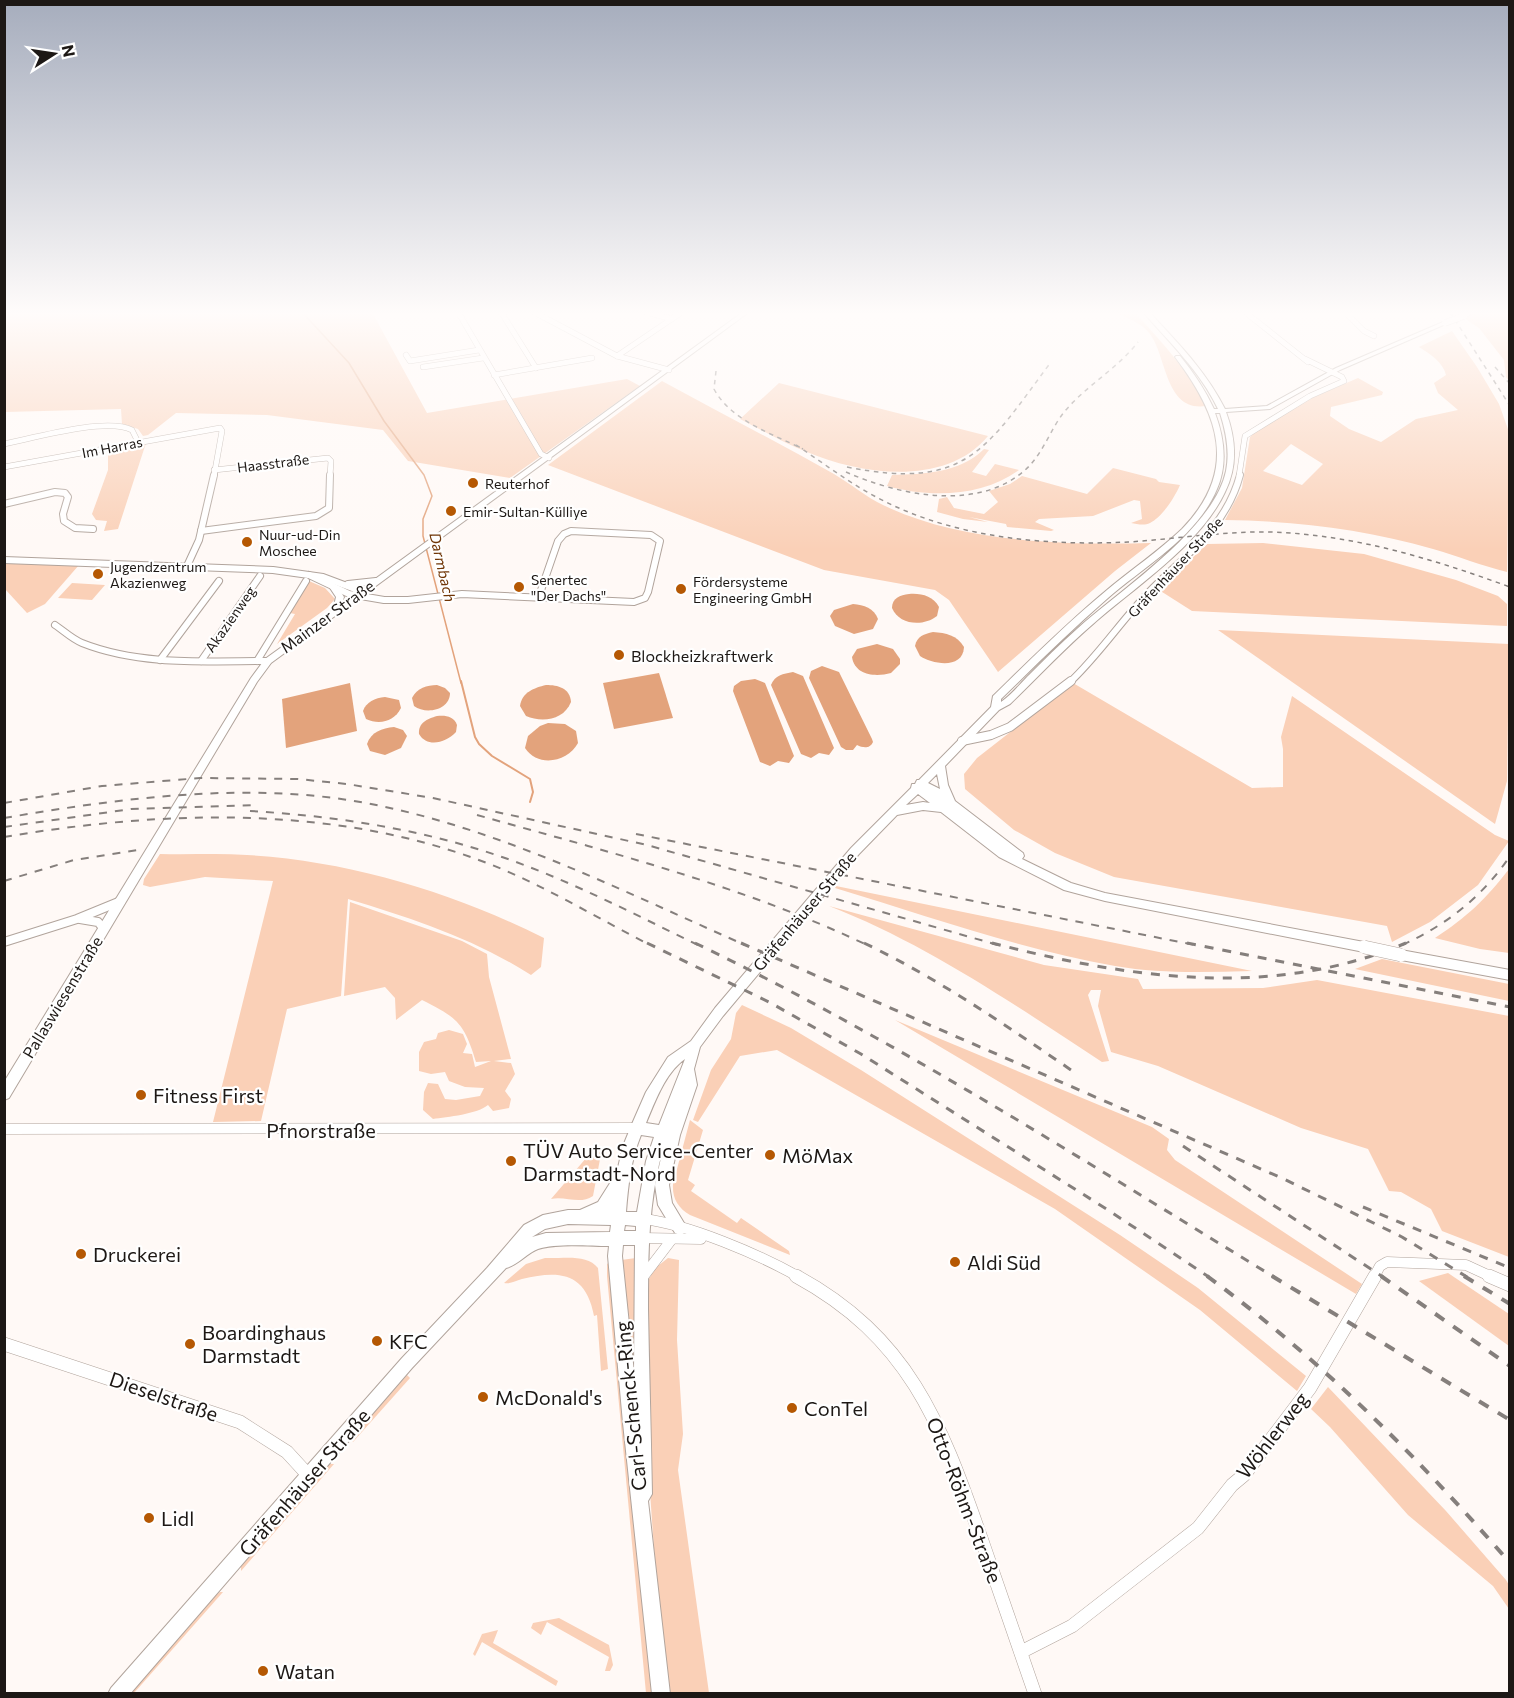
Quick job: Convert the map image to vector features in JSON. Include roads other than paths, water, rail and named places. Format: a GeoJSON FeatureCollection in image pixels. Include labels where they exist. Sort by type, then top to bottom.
{"type":"FeatureCollection","features":[{"type":"Feature","properties":{"kind":"main road","name":"Mainzer Straße"},"geometry":{"type":"LineString","coordinates":[[121,901],[254,680],[263,661],[641,391]]}},
{"type":"Feature","properties":{"kind":"main road"},"geometry":{"type":"LineString","coordinates":[[1202,391],[1213,412],[1219,432],[1220,454],[1215,485],[1205,505],[1181,534],[1109,593],[1030,664],[996,698],[996,708],[1007,702],[1080,630],[1182,544],[1206,519],[1220,496],[1228,475],[1231,452],[1224,413],[1211,391]]}},
{"type":"Feature","properties":{"kind":"main road"},"geometry":{"type":"LineString","coordinates":[[1213,412],[1268,408],[1297,391]]}},
{"type":"Feature","properties":{"kind":"main road"},"geometry":{"type":"LineString","coordinates":[[1228,428],[1238,418],[1278,408],[1304,391]]}},
{"type":"Feature","properties":{"kind":"main road"},"geometry":{"type":"LineString","coordinates":[[1224,413],[1238,418]]}},
{"type":"Feature","properties":{"kind":"main road"},"geometry":{"type":"LineString","coordinates":[[334,588],[340,597],[336,610]]}},
{"type":"Feature","properties":{"kind":"main road","name":"Gräfenhäuser Straße"},"geometry":{"type":"LineString","coordinates":[[617,1218],[624,1170],[637,1128],[651,1096],[672,1061],[695,1045],[757,966],[842,866],[918,785],[996,708]]}},
{"type":"Feature","properties":{"kind":"main road"},"geometry":{"type":"LineString","coordinates":[[940,764],[948,807]]}},
{"type":"Feature","properties":{"kind":"main road"},"geometry":{"type":"LineString","coordinates":[[918,785],[948,807],[986,842],[1031,870],[1068,887],[1127,901],[1509,975]]}},
{"type":"Feature","properties":{"kind":"main road"},"geometry":{"type":"LineString","coordinates":[[892,812],[924,806],[948,807]]}},
{"type":"Feature","properties":{"kind":"main road","name":"Pallaswiesenstraße"},"geometry":{"type":"LineString","coordinates":[[4,1094],[121,901]]}},
{"type":"Feature","properties":{"kind":"main road","name":"Gräfenhäuser Straße"},"geometry":{"type":"LineString","coordinates":[[492,1273],[524,1249],[539,1241],[562,1238],[642,1238],[653,1161],[662,1132],[689,1071],[695,1045]]}},
{"type":"Feature","properties":{"kind":"main road"},"geometry":{"type":"LineString","coordinates":[[676,1234],[665,1205],[662,1185],[673,1135],[691,1085],[689,1071]]}},
{"type":"Feature","properties":{"kind":"main road"},"geometry":{"type":"LineString","coordinates":[[637,1128],[662,1132]]}},
{"type":"Feature","properties":{"kind":"main road"},"geometry":{"type":"LineString","coordinates":[[578,1217],[603,1207],[624,1170]]}},
{"type":"Feature","properties":{"kind":"main road","name":"Gräfenhäuser Straße"},"geometry":{"type":"LineString","coordinates":[[117,1694],[407,1363],[536,1224],[554,1219],[578,1217],[644,1219]]}},
{"type":"Feature","properties":{"kind":"main road","name":"Carl-Schenck-Ring"},"geometry":{"type":"LineString","coordinates":[[617,1218],[615,1239],[621,1327],[661,1694]]}},
{"type":"Feature","properties":{"kind":"main road","name":"Carl-Schenck-Ring"},"geometry":{"type":"LineString","coordinates":[[642,1238],[646,1572]]}},
{"type":"Feature","properties":{"kind":"street"},"geometry":{"type":"LineString","coordinates":[[505,391],[541,454],[549,458]]}},
{"type":"Feature","properties":{"kind":"street","name":"Gräfenhäuser Straße"},"geometry":{"type":"LineString","coordinates":[[962,741],[991,735],[1010,727],[1081,672],[1148,593],[1220,521],[1239,479],[1245,436],[1322,391]]}},
{"type":"Feature","properties":{"kind":"street"},"geometry":{"type":"LineString","coordinates":[[4,444],[113,426],[132,430],[138,436],[138,442]]}},
{"type":"Feature","properties":{"kind":"street","name":"Im Harras"},"geometry":{"type":"LineString","coordinates":[[4,468],[220,428],[222,431],[214,470]]}},
{"type":"Feature","properties":{"kind":"street","name":"Haasstraße"},"geometry":{"type":"LineString","coordinates":[[201,531],[316,516],[329,508],[331,461],[328,458],[214,470]]}},
{"type":"Feature","properties":{"kind":"street"},"geometry":{"type":"LineString","coordinates":[[187,566],[195,554],[214,470]]}},
{"type":"Feature","properties":{"kind":"street"},"geometry":{"type":"LineString","coordinates":[[4,504],[62,492],[68,497],[63,514],[64,521],[75,528],[93,529]]}},
{"type":"Feature","properties":{"kind":"street"},"geometry":{"type":"LineString","coordinates":[[307,578],[348,594],[358,594],[372,599],[391,600],[449,594],[539,596],[634,602],[645,598],[660,541],[651,535],[571,531],[564,534],[558,541],[539,596]]}},
{"type":"Feature","properties":{"kind":"street"},"geometry":{"type":"LineString","coordinates":[[4,560],[273,570],[345,584],[376,581]]}},
{"type":"Feature","properties":{"kind":"street","name":"Akazienweg"},"geometry":{"type":"LineString","coordinates":[[201,661],[260,576]]}},
{"type":"Feature","properties":{"kind":"street"},"geometry":{"type":"LineString","coordinates":[[263,661],[307,578]]}},
{"type":"Feature","properties":{"kind":"street","name":"Akazienweg"},"geometry":{"type":"LineString","coordinates":[[160,660],[219,581]]}},
{"type":"Feature","properties":{"kind":"street"},"geometry":{"type":"LineString","coordinates":[[345,584],[355,589],[358,594]]}},
{"type":"Feature","properties":{"kind":"street","name":"Akazienweg"},"geometry":{"type":"LineString","coordinates":[[56,626],[81,642],[160,660],[263,661]]}},
{"type":"Feature","properties":{"kind":"street"},"geometry":{"type":"LineString","coordinates":[[4,942],[77,919],[121,901]]}},
{"type":"Feature","properties":{"kind":"street"},"geometry":{"type":"LineString","coordinates":[[77,919],[98,922],[104,929]]}},
{"type":"Feature","properties":{"kind":"street","name":"Pfnorstraße"},"geometry":{"type":"LineString","coordinates":[[4,1129],[637,1128]]}},
{"type":"Feature","properties":{"kind":"street","name":"Otto-Röhm-Straße"},"geometry":{"type":"LineString","coordinates":[[644,1219],[661,1221],[676,1234]]}},
{"type":"Feature","properties":{"kind":"street"},"geometry":{"type":"LineString","coordinates":[[641,1281],[676,1234]]}},
{"type":"Feature","properties":{"kind":"street","name":"Otto-Röhm-Straße"},"geometry":{"type":"LineString","coordinates":[[642,1238],[676,1234],[708,1239],[778,1265],[825,1293],[860,1319],[907,1370],[939,1427],[950,1452],[1035,1694]]}},
{"type":"Feature","properties":{"kind":"street","name":"Wöhlerweg"},"geometry":{"type":"LineString","coordinates":[[1021,1653],[1072,1626],[1198,1528],[1232,1485],[1244,1474],[1310,1388],[1380,1266],[1387,1262],[1466,1265],[1509,1285]]}},
{"type":"Feature","properties":{"kind":"street","name":"Dieselstraße"},"geometry":{"type":"LineString","coordinates":[[4,1344],[240,1422],[287,1452],[309,1476]]}},
{"type":"Feature","properties":{"kind":"waterway","name":"Darmbach"},"geometry":{"type":"LineString","coordinates":[[366,391],[384,421],[424,475],[432,496],[423,519],[423,536],[461,683]]}},
{"type":"Feature","properties":{"kind":"waterway","name":"Darmbach"},"geometry":{"type":"LineString","coordinates":[[461,681],[475,737],[492,756],[530,779],[533,792],[530,802]]}},
{"type":"Feature","properties":{"kind":"railway"},"geometry":{"type":"LineString","coordinates":[[715,391],[721,400],[742,418],[799,447]]}},
{"type":"Feature","properties":{"kind":"railway"},"geometry":{"type":"LineString","coordinates":[[847,467],[888,473],[920,473],[947,467],[970,456],[990,440],[1029,391]]}},
{"type":"Feature","properties":{"kind":"railway"},"geometry":{"type":"LineString","coordinates":[[846,472],[913,493],[936,496],[983,492],[1005,484],[1031,465],[1065,411],[1085,391]]}},
{"type":"Feature","properties":{"kind":"railway"},"geometry":{"type":"LineString","coordinates":[[1501,391],[1510,406]]}},
{"type":"Feature","properties":{"kind":"railway"},"geometry":{"type":"LineString","coordinates":[[799,447],[803,449]]}},
{"type":"Feature","properties":{"kind":"railway"},"geometry":{"type":"LineString","coordinates":[[799,447],[850,482],[884,501],[912,514],[972,531],[1034,541],[1097,543],[1236,533],[1303,534],[1393,550],[1510,587]]}},
{"type":"Feature","properties":{"kind":"railway"},"geometry":{"type":"LineString","coordinates":[[4,803],[102,786],[200,778],[298,779],[347,784],[433,798],[647,845],[998,945]]}},
{"type":"Feature","properties":{"kind":"railway"},"geometry":{"type":"LineString","coordinates":[[4,818],[139,799],[230,793],[276,793],[366,803],[464,828],[512,845],[606,883],[745,945]]}},
{"type":"Feature","properties":{"kind":"railway"},"geometry":{"type":"LineString","coordinates":[[4,827],[131,809],[258,805]]}},
{"type":"Feature","properties":{"kind":"railway"},"geometry":{"type":"LineString","coordinates":[[250,811],[314,816],[378,825],[471,847],[552,876],[698,945]]}},
{"type":"Feature","properties":{"kind":"railway"},"geometry":{"type":"LineString","coordinates":[[477,815],[626,857],[724,888],[820,924],[867,945]]}},
{"type":"Feature","properties":{"kind":"railway"},"geometry":{"type":"LineString","coordinates":[[4,837],[126,821],[188,818],[250,818],[312,822],[373,831],[433,845],[512,873],[650,945]]}},
{"type":"Feature","properties":{"kind":"railway"},"geometry":{"type":"LineString","coordinates":[[636,834],[1195,945]]}},
{"type":"Feature","properties":{"kind":"railway"},"geometry":{"type":"LineString","coordinates":[[4,881],[74,860],[144,849]]}},
{"type":"Feature","properties":{"kind":"railway"},"geometry":{"type":"LineString","coordinates":[[1406,943],[1449,919],[1463,908],[1488,884],[1510,856]]}},
{"type":"Feature","properties":{"kind":"railway"},"geometry":{"type":"LineString","coordinates":[[647,943],[769,1002],[861,1054],[1108,1210],[1209,1277]]}},
{"type":"Feature","properties":{"kind":"railway"},"geometry":{"type":"LineString","coordinates":[[695,943],[844,1020],[989,1103],[1274,1277]]}},
{"type":"Feature","properties":{"kind":"railway"},"geometry":{"type":"LineString","coordinates":[[741,943],[1284,1179],[1402,1237],[1467,1277]]}},
{"type":"Feature","properties":{"kind":"railway"},"geometry":{"type":"LineString","coordinates":[[864,943],[944,986],[1071,1070]]}},
{"type":"Feature","properties":{"kind":"railway"},"geometry":{"type":"LineString","coordinates":[[992,943],[1095,966],[1200,978],[1252,977],[1318,969]]}},
{"type":"Feature","properties":{"kind":"railway"},"geometry":{"type":"LineString","coordinates":[[1187,943],[1318,969]]}},
{"type":"Feature","properties":{"kind":"railway"},"geometry":{"type":"LineString","coordinates":[[1318,969],[1355,961],[1406,943]]}},
{"type":"Feature","properties":{"kind":"railway"},"geometry":{"type":"LineString","coordinates":[[1402,945],[1406,943]]}},
{"type":"Feature","properties":{"kind":"railway"},"geometry":{"type":"LineString","coordinates":[[1318,969],[1510,1007]]}},
{"type":"Feature","properties":{"kind":"railway"},"geometry":{"type":"LineString","coordinates":[[1183,1146],[1383,1277]]}},
{"type":"Feature","properties":{"kind":"railway"},"geometry":{"type":"LineString","coordinates":[[1363,1207],[1510,1268]]}},
{"type":"Feature","properties":{"kind":"railway"},"geometry":{"type":"LineString","coordinates":[[1207,1276],[1249,1308],[1328,1375],[1440,1485],[1510,1563]]}},
{"type":"Feature","properties":{"kind":"railway"},"geometry":{"type":"LineString","coordinates":[[1272,1276],[1510,1420]]}},
{"type":"Feature","properties":{"kind":"railway"},"geometry":{"type":"LineString","coordinates":[[1381,1276],[1510,1366]]}},
{"type":"Feature","properties":{"kind":"railway"},"geometry":{"type":"LineString","coordinates":[[1464,1276],[1510,1304]]}},
{"type":"Feature","properties":{"kind":"place","name":"Reuterhof"},"geometry":{"type":"Point","coordinates":[473,483]}},
{"type":"Feature","properties":{"kind":"place","name":"Emir-Sultan-Külliye"},"geometry":{"type":"Point","coordinates":[451,511]}},
{"type":"Feature","properties":{"kind":"place","name":"Nuur-ud-Din Moschee"},"geometry":{"type":"Point","coordinates":[247,542]}},
{"type":"Feature","properties":{"kind":"place","name":"Jugendzentrum Akazienweg"},"geometry":{"type":"Point","coordinates":[98,574]}},
{"type":"Feature","properties":{"kind":"place","name":"Senertec \"Der Dachs\""},"geometry":{"type":"Point","coordinates":[519,587]}},
{"type":"Feature","properties":{"kind":"place","name":"Fördersysteme Engineering GmbH"},"geometry":{"type":"Point","coordinates":[681,589]}},
{"type":"Feature","properties":{"kind":"place","name":"Blockheizkraftwerk"},"geometry":{"type":"Point","coordinates":[619,655]}},
{"type":"Feature","properties":{"kind":"place","name":"Fitness First"},"geometry":{"type":"Point","coordinates":[141,1095]}},
{"type":"Feature","properties":{"kind":"place","name":"MöMax"},"geometry":{"type":"Point","coordinates":[770,1155]}},
{"type":"Feature","properties":{"kind":"place","name":"TÜV Auto Service-Center Darmstadt-Nord"},"geometry":{"type":"Point","coordinates":[511,1161]}},
{"type":"Feature","properties":{"kind":"place","name":"Druckerei"},"geometry":{"type":"Point","coordinates":[81,1254]}},
{"type":"Feature","properties":{"kind":"place","name":"Aldi Süd"},"geometry":{"type":"Point","coordinates":[955,1262]}},
{"type":"Feature","properties":{"kind":"place","name":"KFC"},"geometry":{"type":"Point","coordinates":[377,1341]}},
{"type":"Feature","properties":{"kind":"place","name":"Boardinghaus Darmstadt"},"geometry":{"type":"Point","coordinates":[190,1344]}},
{"type":"Feature","properties":{"kind":"place","name":"McDonald's"},"geometry":{"type":"Point","coordinates":[483,1397]}},
{"type":"Feature","properties":{"kind":"place","name":"ConTel"},"geometry":{"type":"Point","coordinates":[792,1408]}},
{"type":"Feature","properties":{"kind":"place","name":"Lidl"},"geometry":{"type":"Point","coordinates":[149,1518]}},
{"type":"Feature","properties":{"kind":"place","name":"Watan"},"geometry":{"type":"Point","coordinates":[263,1671]}}]}
